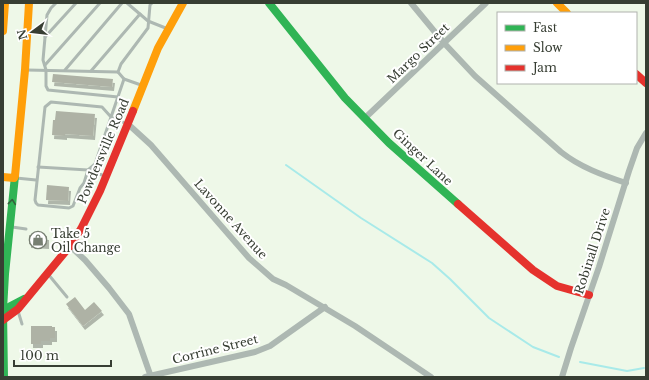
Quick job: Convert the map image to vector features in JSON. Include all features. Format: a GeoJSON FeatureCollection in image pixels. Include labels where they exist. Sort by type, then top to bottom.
{"type":"FeatureCollection","features":[{"type":"Feature","properties":{"kind":"main road"},"geometry":{"type":"LineString","coordinates":[[3,31],[6,3]]}},
{"type":"Feature","properties":{"kind":"main road"},"geometry":{"type":"LineString","coordinates":[[4,377],[3,310],[6,226],[14,178],[25,70],[29,3]]}},
{"type":"Feature","properties":{"kind":"main road","name":"Powdersville Road"},"geometry":{"type":"LineString","coordinates":[[3,320],[18,309],[70,246],[81,229],[106,177],[158,48],[183,3]]}},
{"type":"Feature","properties":{"kind":"main road","name":"Ginger Lane"},"geometry":{"type":"LineString","coordinates":[[269,3],[332,82],[389,143],[533,270],[557,286],[589,296]]}},
{"type":"Feature","properties":{"kind":"main road"},"geometry":{"type":"LineString","coordinates":[[557,3],[566,12]]}},
{"type":"Feature","properties":{"kind":"main road"},"geometry":{"type":"LineString","coordinates":[[637,75],[646,83]]}},
{"type":"Feature","properties":{"kind":"main road"},"geometry":{"type":"LineString","coordinates":[[3,177],[14,178]]}},
{"type":"Feature","properties":{"kind":"main road","name":"Powdersville Road"},"geometry":{"type":"LineString","coordinates":[[3,310],[26,298]]}},
{"type":"Feature","properties":{"kind":"street"},"geometry":{"type":"LineString","coordinates":[[411,3],[444,44],[475,76],[574,162],[626,183]]}},
{"type":"Feature","properties":{"kind":"street","name":"Margo Street"},"geometry":{"type":"LineString","coordinates":[[365,118],[486,3]]}},
{"type":"Feature","properties":{"kind":"street","name":"Lavonne Avenue"},"geometry":{"type":"LineString","coordinates":[[128,124],[151,144],[249,258],[273,279],[325,307],[384,344],[431,377]]}},
{"type":"Feature","properties":{"kind":"street","name":"Robinall Drive"},"geometry":{"type":"LineString","coordinates":[[562,377],[637,148],[646,133]]}},
{"type":"Feature","properties":{"kind":"street"},"geometry":{"type":"LineString","coordinates":[[70,246],[85,260],[129,314],[149,377]]}},
{"type":"Feature","properties":{"kind":"street","name":"Corrine Street"},"geometry":{"type":"LineString","coordinates":[[149,377],[255,352],[270,346],[325,307]]}},
{"type":"Feature","properties":{"kind":"lane"},"geometry":{"type":"LineString","coordinates":[[56,3],[47,15],[43,60],[46,70],[46,86],[48,90],[118,97]]}},
{"type":"Feature","properties":{"kind":"lane"},"geometry":{"type":"LineString","coordinates":[[45,37],[76,3]]}},
{"type":"Feature","properties":{"kind":"lane"},"geometry":{"type":"LineString","coordinates":[[45,65],[100,3]]}},
{"type":"Feature","properties":{"kind":"lane"},"geometry":{"type":"LineString","coordinates":[[65,70],[122,3]]}},
{"type":"Feature","properties":{"kind":"lane"},"geometry":{"type":"LineString","coordinates":[[127,3],[148,21],[168,29]]}},
{"type":"Feature","properties":{"kind":"lane"},"geometry":{"type":"LineString","coordinates":[[118,72],[121,64],[148,28],[150,5],[152,3]]}},
{"type":"Feature","properties":{"kind":"lane"},"geometry":{"type":"LineString","coordinates":[[91,71],[140,14]]}},
{"type":"Feature","properties":{"kind":"lane"},"geometry":{"type":"LineString","coordinates":[[25,70],[118,72],[124,79],[143,86]]}},
{"type":"Feature","properties":{"kind":"lane"},"geometry":{"type":"LineString","coordinates":[[124,79],[118,97],[111,117],[95,164],[88,170],[84,183],[80,188],[73,206],[69,208],[38,205],[36,203],[36,180],[45,107],[47,104],[51,102],[102,107],[111,117],[128,124]]}},
{"type":"Feature","properties":{"kind":"lane"},"geometry":{"type":"LineString","coordinates":[[38,167],[88,170],[106,177]]}},
{"type":"Feature","properties":{"kind":"lane"},"geometry":{"type":"LineString","coordinates":[[14,178],[36,180]]}},
{"type":"Feature","properties":{"kind":"lane"},"geometry":{"type":"LineString","coordinates":[[6,226],[26,229]]}},
{"type":"Feature","properties":{"kind":"lane"},"geometry":{"type":"LineString","coordinates":[[47,273],[66,297]]}},
{"type":"Feature","properties":{"kind":"lane"},"geometry":{"type":"LineString","coordinates":[[18,309],[22,324]]}},
{"type":"Feature","properties":{"kind":"building"},"geometry":{"type":"Polygon","coordinates":[[[53,74],[113,79],[112,87],[52,82],[53,74]]]}},
{"type":"Feature","properties":{"kind":"building"},"geometry":{"type":"Polygon","coordinates":[[[56,111],[95,114],[93,136],[65,134],[65,136],[52,135],[53,120],[55,120],[56,111]]]}},
{"type":"Feature","properties":{"kind":"building"},"geometry":{"type":"Polygon","coordinates":[[[47,185],[69,187],[68,201],[46,200],[47,185]]]}},
{"type":"Feature","properties":{"kind":"building","name":"Take 5 Oil Change"},"geometry":{"type":"Polygon","coordinates":[[[29,235],[47,236],[47,245],[29,244],[29,235]]]}},
{"type":"Feature","properties":{"kind":"building"},"geometry":{"type":"Polygon","coordinates":[[[75,297],[85,310],[94,302],[102,311],[83,326],[66,304],[75,297]]]}},
{"type":"Feature","properties":{"kind":"building"},"geometry":{"type":"Polygon","coordinates":[[[31,326],[55,327],[55,338],[50,338],[50,341],[41,341],[41,344],[31,344],[31,326]]]}},
{"type":"Feature","properties":{"kind":"waterway"},"geometry":{"type":"LineString","coordinates":[[286,165],[361,218],[432,263],[489,318],[533,347],[559,357]]}},
{"type":"Feature","properties":{"kind":"waterway"},"geometry":{"type":"LineString","coordinates":[[580,362],[627,371],[644,368]]}},
{"type":"Feature","properties":{"kind":"traffic: fast"},"geometry":{"type":"LineString","coordinates":[[269,3],[345,98],[389,143],[458,204]]}},
{"type":"Feature","properties":{"kind":"traffic: fast"},"geometry":{"type":"LineString","coordinates":[[4,377],[3,310],[5,274],[15,176]]}},
{"type":"Feature","properties":{"kind":"traffic: fast"},"geometry":{"type":"LineString","coordinates":[[3,310],[24,299]]}},
{"type":"Feature","properties":{"kind":"traffic: slow"},"geometry":{"type":"LineString","coordinates":[[3,31],[5,3]]}},
{"type":"Feature","properties":{"kind":"traffic: slow"},"geometry":{"type":"LineString","coordinates":[[15,176],[25,70],[29,3]]}},
{"type":"Feature","properties":{"kind":"traffic: slow"},"geometry":{"type":"LineString","coordinates":[[133,111],[158,48],[183,3]]}},
{"type":"Feature","properties":{"kind":"traffic: slow"},"geometry":{"type":"LineString","coordinates":[[557,3],[566,12]]}},
{"type":"Feature","properties":{"kind":"traffic: slow"},"geometry":{"type":"LineString","coordinates":[[3,177],[14,178]]}},
{"type":"Feature","properties":{"kind":"traffic: jam"},"geometry":{"type":"LineString","coordinates":[[637,75],[646,83]]}},
{"type":"Feature","properties":{"kind":"traffic: jam"},"geometry":{"type":"LineString","coordinates":[[3,320],[18,309],[70,246],[81,229],[100,191],[133,111]]}},
{"type":"Feature","properties":{"kind":"traffic: jam"},"geometry":{"type":"LineString","coordinates":[[458,204],[533,270],[557,286],[589,295]]}},
{"type":"Feature","properties":{"kind":"place","name":"Take 5 Oil Change"},"geometry":{"type":"Point","coordinates":[38,240]}}]}
